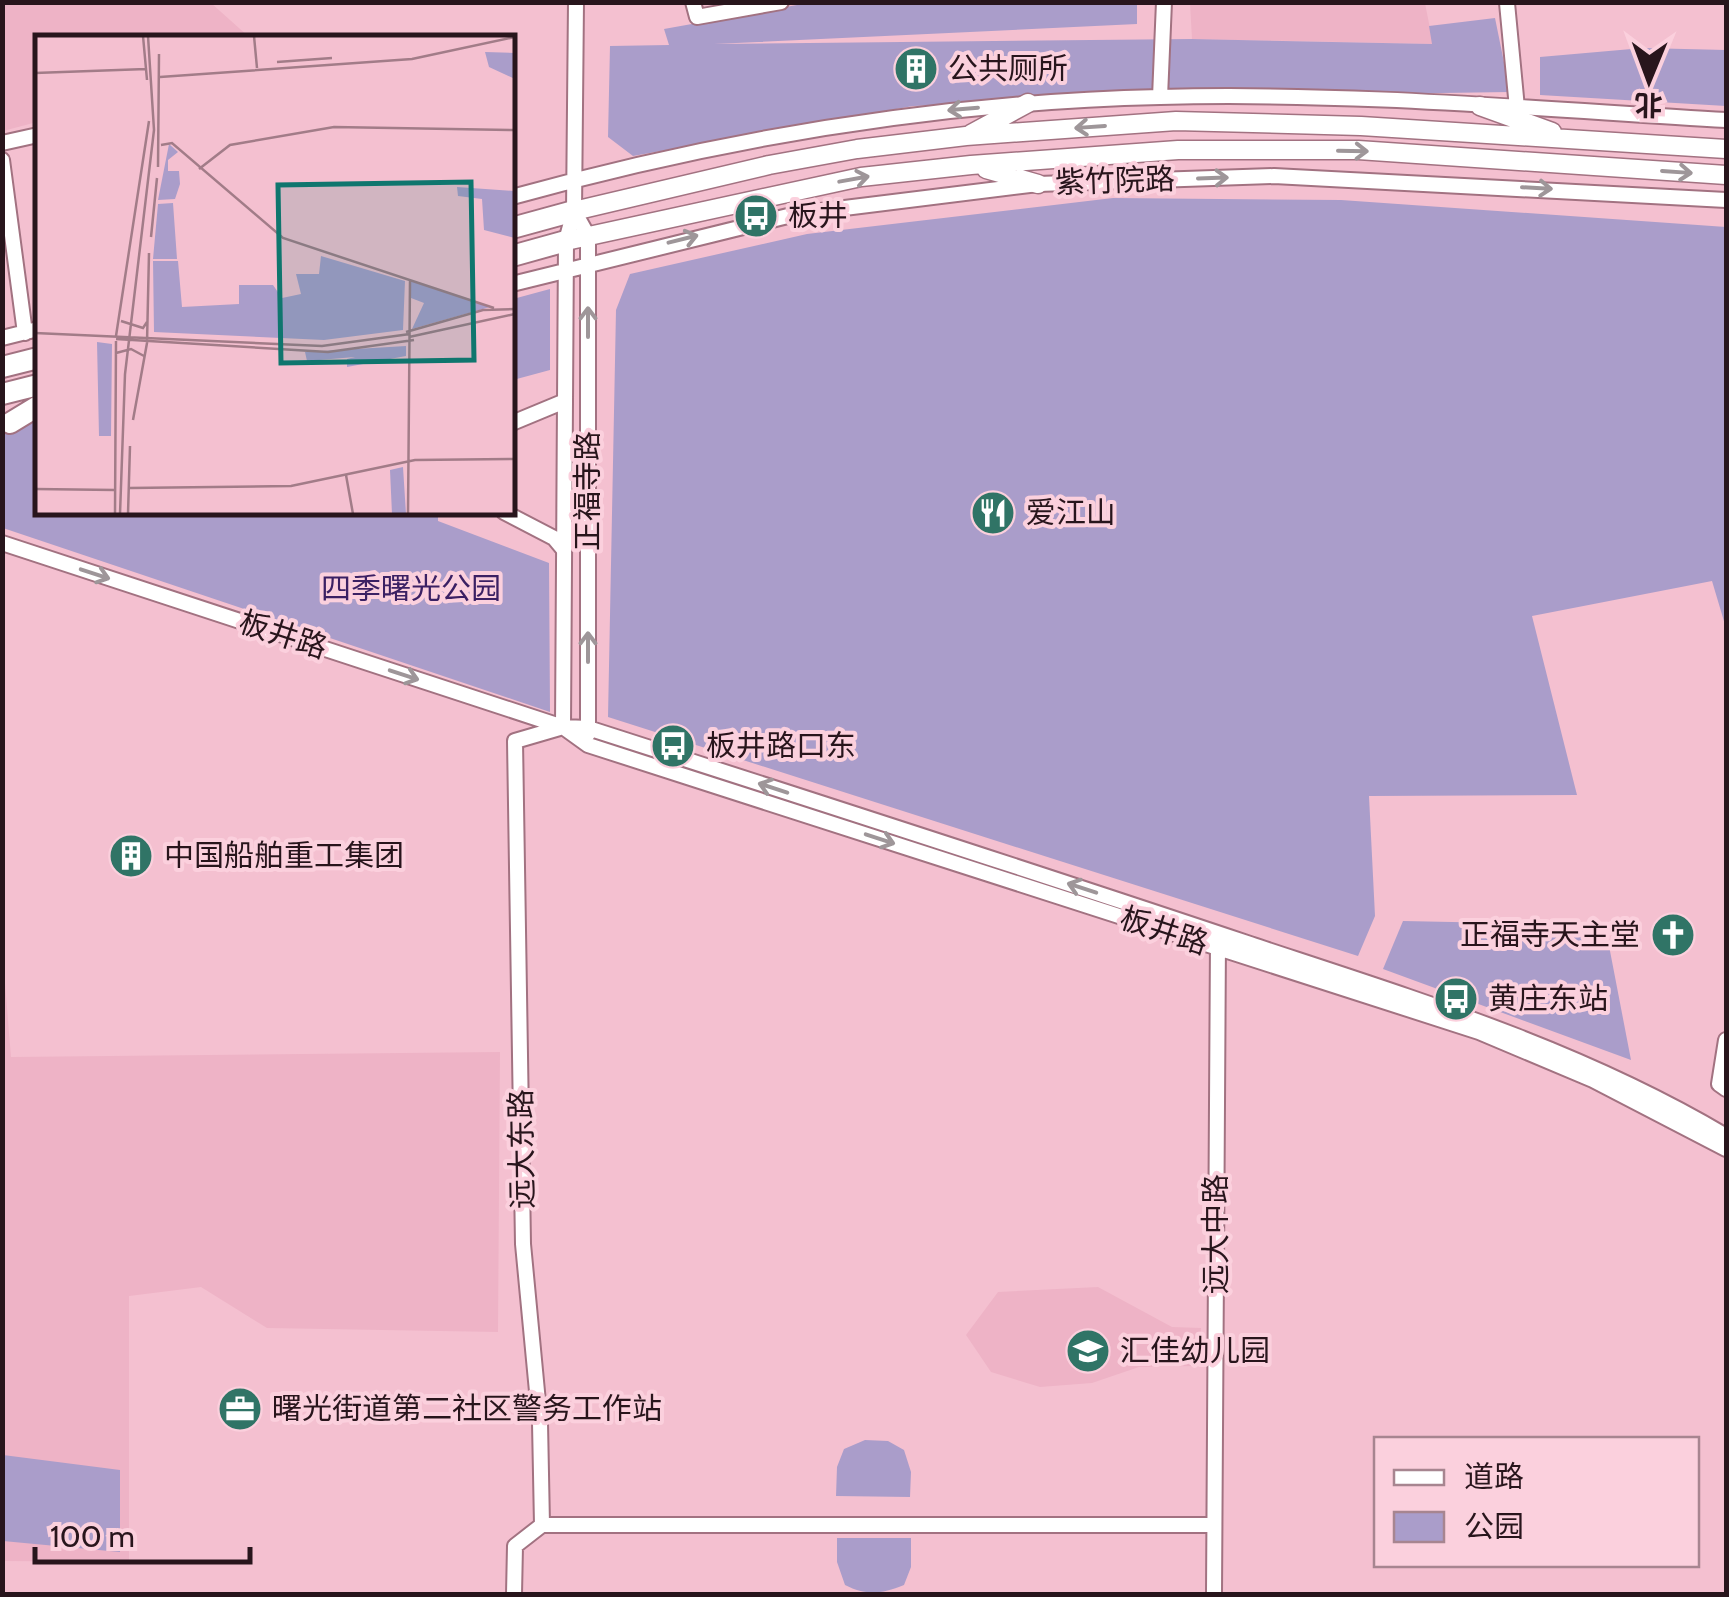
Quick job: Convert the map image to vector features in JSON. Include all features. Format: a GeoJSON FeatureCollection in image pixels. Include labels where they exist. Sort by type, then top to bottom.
{"type":"FeatureCollection","features":[{"type":"Feature","properties":{"kind":"highway","name":"紫竹院路"},"geometry":{"type":"LineString","coordinates":[[515,227],[574,211]]}},
{"type":"Feature","properties":{"kind":"highway","name":"紫竹院路"},"geometry":{"type":"LineString","coordinates":[[515,255],[566,241]]}},
{"type":"Feature","properties":{"kind":"highway"},"geometry":{"type":"LineString","coordinates":[[2,367],[35,359]]}},
{"type":"Feature","properties":{"kind":"highway"},"geometry":{"type":"LineString","coordinates":[[2,394],[35,386]]}},
{"type":"Feature","properties":{"kind":"highway"},"geometry":{"type":"LineString","coordinates":[[6,424],[35,408]]}},
{"type":"Feature","properties":{"kind":"main road"},"geometry":{"type":"LineString","coordinates":[[966,136],[1028,103]]}},
{"type":"Feature","properties":{"kind":"main road"},"geometry":{"type":"LineString","coordinates":[[1480,106],[1572,139]]}},
{"type":"Feature","properties":{"kind":"main road","name":"紫竹院路"},"geometry":{"type":"LineString","coordinates":[[574,211],[769,165],[857,149],[966,136],[1176,121],[1361,126],[1726,149]]}},
{"type":"Feature","properties":{"kind":"main road","name":"紫竹院路"},"geometry":{"type":"LineString","coordinates":[[566,241],[860,177],[1178,150],[1358,150],[1726,175]]}},
{"type":"Feature","properties":{"kind":"main road"},"geometry":{"type":"LineString","coordinates":[[971,165],[1038,184]]}},
{"type":"Feature","properties":{"kind":"street"},"geometry":{"type":"LineString","coordinates":[[576,2],[572,180],[574,211],[588,236]]}},
{"type":"Feature","properties":{"kind":"street"},"geometry":{"type":"LineString","coordinates":[[693,2],[697,16],[781,2]]}},
{"type":"Feature","properties":{"kind":"street"},"geometry":{"type":"LineString","coordinates":[[1160,96],[1164,2]]}},
{"type":"Feature","properties":{"kind":"street"},"geometry":{"type":"LineString","coordinates":[[1507,3],[1517,108]]}},
{"type":"Feature","properties":{"kind":"street"},"geometry":{"type":"LineString","coordinates":[[515,196],[788,133],[904,114],[1028,103],[1160,96],[1308,96],[1726,120]]}},
{"type":"Feature","properties":{"kind":"street"},"geometry":{"type":"LineString","coordinates":[[2,143],[35,135]]}},
{"type":"Feature","properties":{"kind":"street"},"geometry":{"type":"LineString","coordinates":[[2,160],[31,331],[2,338]]}},
{"type":"Feature","properties":{"kind":"street","name":"紫竹院路"},"geometry":{"type":"LineString","coordinates":[[515,283],[796,214],[1038,184],[1274,176],[1726,200]]}},
{"type":"Feature","properties":{"kind":"street","name":"正福寺路"},"geometry":{"type":"LineString","coordinates":[[564,727],[566,241],[574,211]]}},
{"type":"Feature","properties":{"kind":"street","name":"正福寺路"},"geometry":{"type":"LineString","coordinates":[[588,236],[588,745]]}},
{"type":"Feature","properties":{"kind":"street"},"geometry":{"type":"LineString","coordinates":[[515,421],[566,402]]}},
{"type":"Feature","properties":{"kind":"street"},"geometry":{"type":"LineString","coordinates":[[6,424],[35,417]]}},
{"type":"Feature","properties":{"kind":"street"},"geometry":{"type":"LineString","coordinates":[[510,515],[554,538],[564,551]]}},
{"type":"Feature","properties":{"kind":"street","name":"板井路"},"geometry":{"type":"LineString","coordinates":[[2,544],[564,727],[588,745],[1218,941],[1480,1032],[1593,1080],[1726,1149]]}},
{"type":"Feature","properties":{"kind":"street"},"geometry":{"type":"LineString","coordinates":[[564,727],[588,728],[1218,941],[1449,1010],[1598,1068],[1726,1136]]}},
{"type":"Feature","properties":{"kind":"street","name":"远大东路"},"geometry":{"type":"LineString","coordinates":[[542,1525],[540,1423],[524,1244],[514,741],[564,727]]}},
{"type":"Feature","properties":{"kind":"street","name":"远大中路"},"geometry":{"type":"LineString","coordinates":[[1214,1594],[1218,941]]}},
{"type":"Feature","properties":{"kind":"street"},"geometry":{"type":"LineString","coordinates":[[1726,1040],[1719,1084],[1726,1089]]}},
{"type":"Feature","properties":{"kind":"street"},"geometry":{"type":"LineString","coordinates":[[514,1594],[515,1546],[542,1525],[1214,1525]]}},
{"type":"Feature","properties":{"kind":"shaded area"},"geometry":{"type":"Polygon","coordinates":[[[3,2],[211,3],[247,35],[35,35],[35,123],[3,131],[3,2]]]}},
{"type":"Feature","properties":{"kind":"shaded area"},"geometry":{"type":"Polygon","coordinates":[[[1190,3],[1425,3],[1433,44],[1192,39],[1190,3]]]}},
{"type":"Feature","properties":{"kind":"shaded area"},"geometry":{"type":"Polygon","coordinates":[[[2,946],[11,1057],[500,1052],[498,1332],[267,1328],[201,1287],[129,1296],[129,1562],[3,1561],[2,946]]]}},
{"type":"Feature","properties":{"kind":"shaded area","name":"汇佳幼儿园"},"geometry":{"type":"Polygon","coordinates":[[[1098,1287],[1172,1327],[1201,1328],[1197,1366],[1139,1367],[1092,1383],[1040,1387],[991,1372],[966,1335],[998,1292],[1098,1287]]]}},
{"type":"Feature","properties":{"kind":"green space"},"geometry":{"type":"Polygon","coordinates":[[[808,3],[1137,3],[1137,24],[714,44],[1192,39],[1432,44],[1429,26],[1495,18],[1510,92],[1160,97],[913,106],[633,156],[608,137],[610,46],[669,45],[664,29],[808,3]]]}},
{"type":"Feature","properties":{"kind":"green space"},"geometry":{"type":"Polygon","coordinates":[[[1643,48],[1726,50],[1726,106],[1540,95],[1540,57],[1643,48]]]}},
{"type":"Feature","properties":{"kind":"green space"},"geometry":{"type":"Polygon","coordinates":[[[1113,198],[1341,200],[1726,227],[1726,628],[1712,581],[1532,616],[1577,795],[1369,796],[1375,916],[1358,956],[608,717],[616,310],[630,274],[807,234],[1113,198]]]}},
{"type":"Feature","properties":{"kind":"green space"},"geometry":{"type":"Polygon","coordinates":[[[550,289],[550,370],[515,379],[515,298],[550,289]]]}},
{"type":"Feature","properties":{"kind":"green space","name":"四季曙光公园"},"geometry":{"type":"Polygon","coordinates":[[[35,420],[35,515],[438,515],[438,521],[549,563],[550,712],[3,528],[2,428],[35,420]]]}},
{"type":"Feature","properties":{"kind":"green space"},"geometry":{"type":"Polygon","coordinates":[[[1403,921],[1605,925],[1631,1060],[1383,969],[1403,921]]]}},
{"type":"Feature","properties":{"kind":"green space"},"geometry":{"type":"Polygon","coordinates":[[[865,1440],[888,1441],[904,1450],[911,1472],[910,1497],[836,1496],[837,1467],[844,1449],[865,1440]]]}},
{"type":"Feature","properties":{"kind":"green space"},"geometry":{"type":"Polygon","coordinates":[[[3,1455],[120,1470],[120,1552],[3,1541],[3,1455]]]}},
{"type":"Feature","properties":{"kind":"green space"},"geometry":{"type":"Polygon","coordinates":[[[837,1538],[911,1538],[911,1567],[904,1585],[874,1592],[845,1585],[837,1562],[837,1538]]]}},
{"type":"Feature","properties":{"kind":"place","name":"公共厕所"},"geometry":{"type":"Point","coordinates":[916,69]}},
{"type":"Feature","properties":{"kind":"place","name":"板井"},"geometry":{"type":"Point","coordinates":[756,216]}},
{"type":"Feature","properties":{"kind":"place","name":"爱江山"},"geometry":{"type":"Point","coordinates":[993,513]}},
{"type":"Feature","properties":{"kind":"place","name":"板井路口东"},"geometry":{"type":"Point","coordinates":[673,746]}},
{"type":"Feature","properties":{"kind":"place","name":"中国船舶重工集团"},"geometry":{"type":"Point","coordinates":[131,856]}},
{"type":"Feature","properties":{"kind":"place","name":"正福寺天主堂"},"geometry":{"type":"Point","coordinates":[1673,935]}},
{"type":"Feature","properties":{"kind":"place","name":"黄庄东站"},"geometry":{"type":"Point","coordinates":[1456,999]}},
{"type":"Feature","properties":{"kind":"place","name":"汇佳幼儿园"},"geometry":{"type":"Point","coordinates":[1088,1351]}},
{"type":"Feature","properties":{"kind":"place","name":"曙光街道第二社区警务工作站"},"geometry":{"type":"Point","coordinates":[240,1409]}}]}
